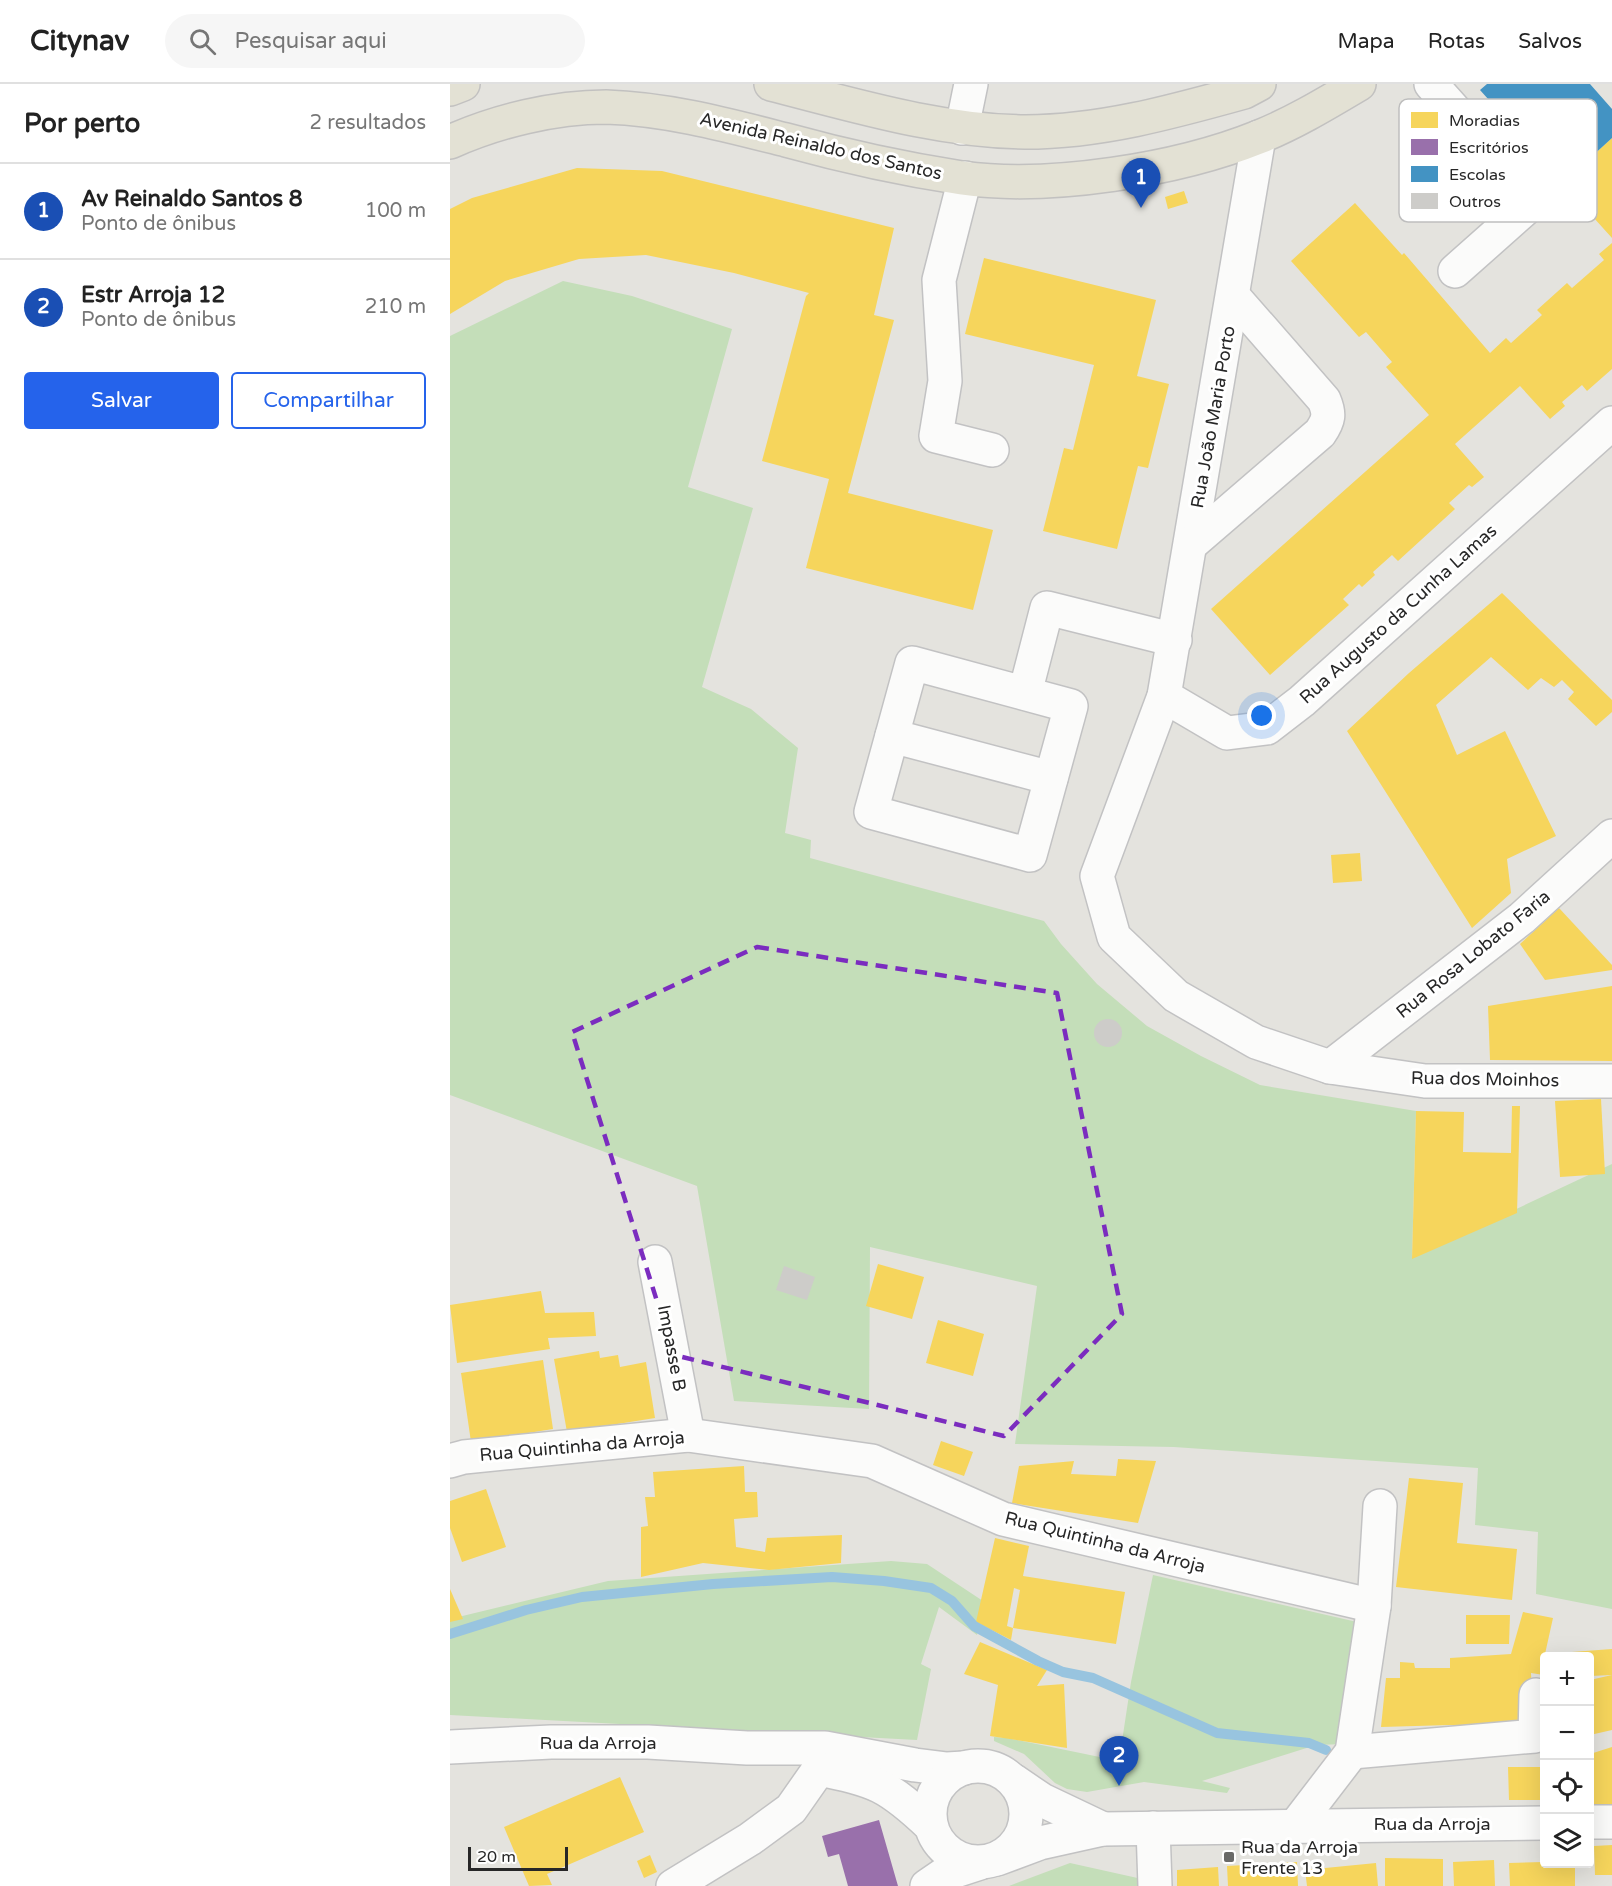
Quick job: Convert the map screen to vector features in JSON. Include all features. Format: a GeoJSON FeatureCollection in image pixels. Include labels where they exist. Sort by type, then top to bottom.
{"type":"FeatureCollection","features":[{"type":"Feature","properties":{"kind":"main road"},"geometry":{"type":"LineString","coordinates":[[450,89],[463,84]]}},
{"type":"Feature","properties":{"kind":"main road"},"geometry":{"type":"LineString","coordinates":[[771,84],[891,115],[962,128],[1026,132],[1082,129],[1134,121],[1244,92],[1259,84]]}},
{"type":"Feature","properties":{"kind":"main road","name":"Avenida Reinaldo dos Santos"},"geometry":{"type":"LineString","coordinates":[[450,142],[473,132],[528,117],[606,107],[698,117],[909,169],[965,178],[1084,177],[1139,170],[1204,155],[1259,137],[1359,84]]}},
{"type":"Feature","properties":{"kind":"street"},"geometry":{"type":"LineString","coordinates":[[962,128],[971,84]]}},
{"type":"Feature","properties":{"kind":"street"},"geometry":{"type":"LineString","coordinates":[[1431,84],[1444,99]]}},
{"type":"Feature","properties":{"kind":"street","name":"Rua João Maria Porto"},"geometry":{"type":"LineString","coordinates":[[1164,696],[1234,297],[1259,137]]}},
{"type":"Feature","properties":{"kind":"street"},"geometry":{"type":"LineString","coordinates":[[965,178],[939,280],[945,381],[936,436],[992,450]]}},
{"type":"Feature","properties":{"kind":"street"},"geometry":{"type":"LineString","coordinates":[[1455,271],[1510,222]]}},
{"type":"Feature","properties":{"kind":"street"},"geometry":{"type":"LineString","coordinates":[[1191,544],[1320,433],[1328,421],[1329,411],[1324,400],[1234,297]]}},
{"type":"Feature","properties":{"kind":"street","name":"Rua Augusto da Cunha Lamas"},"geometry":{"type":"LineString","coordinates":[[1164,696],[1227,733],[1267,728],[1302,701],[1612,423]]}},
{"type":"Feature","properties":{"kind":"street"},"geometry":{"type":"LineString","coordinates":[[1025,693],[1047,608],[1175,640]]}},
{"type":"Feature","properties":{"kind":"street"},"geometry":{"type":"LineString","coordinates":[[912,663],[1025,693],[1071,706],[1030,855],[871,812],[912,663]]}},
{"type":"Feature","properties":{"kind":"street","name":"Rua dos Moinhos"},"geometry":{"type":"LineString","coordinates":[[1164,696],[1097,876],[1114,937],[1176,996],[1257,1042],[1330,1067],[1425,1081],[1612,1081]]}},
{"type":"Feature","properties":{"kind":"street"},"geometry":{"type":"LineString","coordinates":[[892,735],[1051,778]]}},
{"type":"Feature","properties":{"kind":"street","name":"Rua Rosa Lobato Faria"},"geometry":{"type":"LineString","coordinates":[[1330,1067],[1522,918],[1612,836]]}},
{"type":"Feature","properties":{"kind":"street","name":"Impasse B"},"geometry":{"type":"LineString","coordinates":[[655,1262],[688,1435]]}},
{"type":"Feature","properties":{"kind":"street","name":"Rua Quintinha da Arroja"},"geometry":{"type":"LineString","coordinates":[[451,1455],[688,1435],[872,1461],[1003,1519],[1374,1606]]}},
{"type":"Feature","properties":{"kind":"street"},"geometry":{"type":"LineString","coordinates":[[1296,1825],[1352,1752],[1374,1606],[1380,1506]]}},
{"type":"Feature","properties":{"kind":"street"},"geometry":{"type":"LineString","coordinates":[[1352,1752],[1535,1736],[1536,1695]]}},
{"type":"Feature","properties":{"kind":"street","name":"Rua da Arroja"},"geometry":{"type":"LineString","coordinates":[[450,1747],[551,1742],[637,1742],[747,1748],[825,1748],[915,1765],[947,1769],[964,1767]]}},
{"type":"Feature","properties":{"kind":"street","name":"Rua da Arroja"},"geometry":{"type":"LineString","coordinates":[[747,1748],[819,1769],[854,1774],[882,1785],[934,1834]]}},
{"type":"Feature","properties":{"kind":"street"},"geometry":{"type":"LineString","coordinates":[[926,1886],[936,1856],[929,1810],[933,1794],[951,1773],[964,1767],[990,1767],[1014,1781],[1027,1807],[1022,1837],[1011,1850],[989,1861],[964,1861],[949,1853],[934,1834]]}},
{"type":"Feature","properties":{"kind":"street"},"geometry":{"type":"LineString","coordinates":[[673,1886],[750,1839],[790,1809],[819,1769]]}},
{"type":"Feature","properties":{"kind":"street","name":"Rua da Arroja"},"geometry":{"type":"LineString","coordinates":[[1014,1781],[1042,1800],[1103,1829]]}},
{"type":"Feature","properties":{"kind":"street"},"geometry":{"type":"LineString","coordinates":[[1594,1822],[1612,1822]]}},
{"type":"Feature","properties":{"kind":"street","name":"Rua da Arroja"},"geometry":{"type":"LineString","coordinates":[[926,1886],[943,1875],[1040,1843],[1103,1829],[1540,1823]]}},
{"type":"Feature","properties":{"kind":"street"},"geometry":{"type":"LineString","coordinates":[[1152,1828],[1155,1886]]}},
{"type":"Feature","properties":{"kind":"highlighted area"},"geometry":{"type":"Polygon","coordinates":[[[757,947],[1057,993],[1122,1314],[1004,1436],[674,1355],[572,1032],[757,947]]]}},
{"type":"Feature","properties":{"kind":"green space"},"geometry":{"type":"Polygon","coordinates":[[[563,281],[632,296],[732,329],[688,487],[753,508],[702,687],[751,709],[798,748],[785,833],[811,840],[810,858],[1044,921],[1097,984],[1147,1026],[1260,1085],[1416,1111],[1412,1258],[1612,1164],[1612,1609],[1536,1594],[1538,1532],[1475,1525],[1478,1468],[1174,1447],[1015,1444],[1037,1286],[870,1247],[869,1409],[734,1401],[697,1186],[450,1095],[450,336],[563,281]]]}},
{"type":"Feature","properties":{"kind":"green space"},"geometry":{"type":"Polygon","coordinates":[[[891,1561],[927,1564],[983,1601],[977,1635],[939,1607],[921,1664],[931,1669],[917,1740],[450,1715],[450,1619],[608,1581],[891,1561]]]}},
{"type":"Feature","properties":{"kind":"green space"},"geometry":{"type":"Polygon","coordinates":[[[1153,1575],[1357,1622],[1345,1744],[1316,1745],[1202,1781],[1230,1788],[1227,1793],[1144,1782],[1087,1792],[1067,1789],[1055,1783],[1024,1754],[994,1741],[994,1737],[1007,1738],[1119,1761],[1131,1682],[1153,1575]]]}},
{"type":"Feature","properties":{"kind":"green space"},"geometry":{"type":"Polygon","coordinates":[[[1070,1863],[1142,1879],[1142,1886],[1009,1886],[1070,1863]]]}},
{"type":"Feature","properties":{"kind":"building: Moradias"},"geometry":{"type":"Polygon","coordinates":[[[1612,138],[1612,238],[1597,221],[1597,152],[1612,138]]]}},
{"type":"Feature","properties":{"kind":"building: Moradias"},"geometry":{"type":"Polygon","coordinates":[[[577,168],[662,171],[894,228],[874,315],[894,320],[848,493],[993,530],[973,610],[806,568],[829,479],[762,461],[806,296],[809,293],[734,273],[646,255],[579,259],[505,281],[450,314],[450,209],[472,198],[577,168]]]}},
{"type":"Feature","properties":{"kind":"building: Moradias"},"geometry":{"type":"Polygon","coordinates":[[[1184,191],[1188,203],[1168,209],[1165,197],[1184,191]]]}},
{"type":"Feature","properties":{"kind":"building: Moradias"},"geometry":{"type":"Polygon","coordinates":[[[1355,203],[1402,255],[1404,253],[1490,353],[1506,338],[1511,343],[1542,315],[1537,310],[1567,283],[1572,288],[1604,260],[1599,254],[1612,243],[1612,369],[1587,391],[1582,385],[1562,402],[1565,406],[1550,419],[1520,386],[1455,444],[1484,477],[1472,487],[1469,485],[1449,503],[1455,509],[1398,561],[1392,555],[1373,572],[1375,575],[1362,587],[1359,584],[1343,599],[1349,605],[1270,675],[1211,609],[1429,415],[1386,367],[1392,362],[1366,332],[1359,337],[1291,261],[1355,203]]]}},
{"type":"Feature","properties":{"kind":"building: Moradias"},"geometry":{"type":"Polygon","coordinates":[[[984,258],[1156,300],[1137,376],[1169,384],[1148,468],[1138,466],[1117,549],[1043,531],[1064,448],[1073,450],[1094,365],[965,334],[984,258]]]}},
{"type":"Feature","properties":{"kind":"building: Moradias"},"geometry":{"type":"Polygon","coordinates":[[[1502,593],[1612,700],[1612,712],[1596,726],[1568,699],[1574,692],[1562,680],[1554,687],[1541,678],[1528,690],[1491,657],[1436,705],[1457,755],[1505,731],[1556,836],[1507,859],[1511,893],[1472,928],[1347,731],[1409,673],[1502,593]]]}},
{"type":"Feature","properties":{"kind":"building: Moradias"},"geometry":{"type":"Polygon","coordinates":[[[1360,853],[1362,881],[1333,883],[1331,855],[1360,853]]]}},
{"type":"Feature","properties":{"kind":"building: Moradias"},"geometry":{"type":"Polygon","coordinates":[[[1559,908],[1612,965],[1612,970],[1545,980],[1520,944],[1559,908]]]}},
{"type":"Feature","properties":{"kind":"building: Moradias"},"geometry":{"type":"Polygon","coordinates":[[[1612,986],[1612,1061],[1490,1060],[1488,1006],[1612,986]]]}},
{"type":"Feature","properties":{"kind":"building: Moradias"},"geometry":{"type":"Polygon","coordinates":[[[1601,1099],[1605,1174],[1560,1177],[1555,1101],[1601,1099]]]}},
{"type":"Feature","properties":{"kind":"building: Moradias"},"geometry":{"type":"Polygon","coordinates":[[[1512,1106],[1520,1106],[1517,1213],[1412,1259],[1416,1111],[1464,1112],[1463,1152],[1511,1153],[1512,1106]]]}},
{"type":"Feature","properties":{"kind":"building: Moradias"},"geometry":{"type":"Polygon","coordinates":[[[878,1264],[924,1277],[912,1319],[866,1306],[878,1264]]]}},
{"type":"Feature","properties":{"kind":"building: Moradias"},"geometry":{"type":"Polygon","coordinates":[[[541,1291],[545,1313],[594,1312],[596,1336],[548,1338],[550,1349],[457,1363],[450,1305],[541,1291]]]}},
{"type":"Feature","properties":{"kind":"building: Moradias"},"geometry":{"type":"Polygon","coordinates":[[[938,1320],[984,1334],[973,1376],[926,1363],[938,1320]]]}},
{"type":"Feature","properties":{"kind":"building: Moradias"},"geometry":{"type":"Polygon","coordinates":[[[599,1351],[600,1358],[618,1355],[620,1367],[646,1362],[655,1418],[567,1432],[554,1359],[599,1351]]]}},
{"type":"Feature","properties":{"kind":"building: Moradias"},"geometry":{"type":"Polygon","coordinates":[[[543,1360],[553,1429],[471,1442],[461,1373],[543,1360]]]}},
{"type":"Feature","properties":{"kind":"building: Moradias"},"geometry":{"type":"Polygon","coordinates":[[[941,1441],[973,1452],[964,1476],[933,1465],[941,1441]]]}},
{"type":"Feature","properties":{"kind":"building: Moradias"},"geometry":{"type":"Polygon","coordinates":[[[1118,1459],[1156,1461],[1138,1523],[1012,1503],[1019,1466],[1074,1461],[1071,1474],[1116,1476],[1118,1459]]]}},
{"type":"Feature","properties":{"kind":"building: Moradias"},"geometry":{"type":"Polygon","coordinates":[[[744,1466],[745,1492],[757,1492],[758,1517],[734,1519],[736,1547],[765,1552],[767,1538],[842,1535],[841,1563],[769,1570],[703,1563],[641,1577],[641,1527],[648,1526],[645,1497],[655,1497],[653,1472],[744,1466]]]}},
{"type":"Feature","properties":{"kind":"building: Moradias"},"geometry":{"type":"Polygon","coordinates":[[[1409,1478],[1463,1483],[1457,1543],[1517,1549],[1512,1600],[1396,1587],[1409,1478]]]}},
{"type":"Feature","properties":{"kind":"building: Moradias"},"geometry":{"type":"Polygon","coordinates":[[[486,1489],[506,1547],[462,1562],[450,1528],[450,1501],[486,1489]]]}},
{"type":"Feature","properties":{"kind":"building: Moradias"},"geometry":{"type":"Polygon","coordinates":[[[995,1538],[1029,1546],[1023,1576],[1125,1592],[1116,1644],[1013,1628],[1011,1640],[976,1622],[995,1538]],[[1014,1588],[1007,1626],[1013,1628],[1020,1590],[1014,1588]]]}},
{"type":"Feature","properties":{"kind":"building: Moradias"},"geometry":{"type":"Polygon","coordinates":[[[450,1589],[463,1619],[450,1622],[450,1589]]]}},
{"type":"Feature","properties":{"kind":"building: Moradias"},"geometry":{"type":"Polygon","coordinates":[[[1523,1612],[1553,1618],[1545,1652],[1540,1652],[1540,1674],[1531,1673],[1532,1693],[1527,1728],[1450,1725],[1381,1727],[1386,1678],[1400,1678],[1400,1662],[1414,1663],[1415,1668],[1450,1668],[1450,1658],[1511,1654],[1523,1612]]]}},
{"type":"Feature","properties":{"kind":"building: Moradias"},"geometry":{"type":"Polygon","coordinates":[[[1466,1615],[1510,1615],[1509,1644],[1466,1644],[1466,1615]]]}},
{"type":"Feature","properties":{"kind":"building: Moradias"},"geometry":{"type":"Polygon","coordinates":[[[980,1642],[1047,1670],[1037,1686],[1064,1684],[1067,1748],[990,1736],[998,1685],[964,1674],[980,1642]]]}},
{"type":"Feature","properties":{"kind":"building: Moradias"},"geometry":{"type":"Polygon","coordinates":[[[1612,1649],[1612,1675],[1594,1676],[1594,1652],[1572,1652],[1612,1649]]]}},
{"type":"Feature","properties":{"kind":"building: Moradias"},"geometry":{"type":"Polygon","coordinates":[[[1612,1675],[1612,1730],[1594,1734],[1594,1706],[1594,1679],[1612,1675]]]}},
{"type":"Feature","properties":{"kind":"building: Moradias"},"geometry":{"type":"Polygon","coordinates":[[[1612,1747],[1612,1807],[1594,1807],[1594,1753],[1612,1747]]]}},
{"type":"Feature","properties":{"kind":"building: Moradias"},"geometry":{"type":"Polygon","coordinates":[[[1508,1767],[1540,1767],[1540,1800],[1509,1800],[1508,1767]]]}},
{"type":"Feature","properties":{"kind":"building: Moradias"},"geometry":{"type":"Polygon","coordinates":[[[620,1777],[644,1832],[547,1874],[552,1885],[529,1886],[504,1827],[620,1777]]]}},
{"type":"Feature","properties":{"kind":"building: Moradias"},"geometry":{"type":"Polygon","coordinates":[[[1612,1845],[1612,1875],[1595,1875],[1594,1846],[1612,1845]]]}},
{"type":"Feature","properties":{"kind":"building: Moradias"},"geometry":{"type":"Polygon","coordinates":[[[650,1855],[657,1872],[644,1878],[637,1861],[650,1855]]]}},
{"type":"Feature","properties":{"kind":"building: Moradias"},"geometry":{"type":"Polygon","coordinates":[[[1385,1858],[1443,1859],[1443,1886],[1385,1886],[1385,1858]]]}},
{"type":"Feature","properties":{"kind":"building: Moradias"},"geometry":{"type":"Polygon","coordinates":[[[1494,1860],[1495,1886],[1454,1886],[1453,1862],[1494,1860]]]}},
{"type":"Feature","properties":{"kind":"building: Moradias"},"geometry":{"type":"Polygon","coordinates":[[[1297,1862],[1298,1886],[1228,1886],[1227,1866],[1297,1862]]]}},
{"type":"Feature","properties":{"kind":"building: Moradias"},"geometry":{"type":"Polygon","coordinates":[[[1540,1862],[1540,1868],[1575,1868],[1575,1886],[1510,1886],[1509,1863],[1540,1862]]]}},
{"type":"Feature","properties":{"kind":"building: Moradias"},"geometry":{"type":"Polygon","coordinates":[[[1376,1863],[1378,1886],[1307,1886],[1305,1870],[1376,1863]]]}},
{"type":"Feature","properties":{"kind":"building: Moradias"},"geometry":{"type":"Polygon","coordinates":[[[1218,1867],[1219,1886],[1177,1886],[1177,1870],[1218,1867]]]}},
{"type":"Feature","properties":{"kind":"building: Escritórios"},"geometry":{"type":"Polygon","coordinates":[[[879,1820],[898,1886],[848,1886],[839,1854],[828,1857],[822,1836],[879,1820]]]}},
{"type":"Feature","properties":{"kind":"building: Escolas"},"geometry":{"type":"Polygon","coordinates":[[[1487,84],[1590,84],[1612,109],[1612,138],[1597,152],[1597,99],[1488,99],[1480,90],[1487,84]]]}},
{"type":"Feature","properties":{"kind":"building: Outros"},"geometry":{"type":"Polygon","coordinates":[[[1108,1019],[1118,1023],[1122,1033],[1118,1043],[1108,1047],[1098,1043],[1094,1033],[1098,1023],[1108,1019]]]}},
{"type":"Feature","properties":{"kind":"building: Outros"},"geometry":{"type":"Polygon","coordinates":[[[784,1266],[815,1277],[807,1300],[776,1290],[784,1266]]]}},
{"type":"Feature","properties":{"kind":"waterway"},"geometry":{"type":"LineString","coordinates":[[450,1634],[526,1610],[582,1597],[713,1584],[832,1577],[884,1581],[931,1588],[952,1601],[974,1626],[1038,1661],[1063,1672],[1093,1678],[1217,1733],[1309,1743],[1326,1750]]}},
{"type":"Feature","properties":{"kind":"place","name":"Av Reinaldo Santos 8"},"geometry":{"type":"Point","coordinates":[1141,208]}},
{"type":"Feature","properties":{"kind":"place","name":"Estr Arroja 12"},"geometry":{"type":"Point","coordinates":[1119,1786]}},
{"type":"Feature","properties":{"kind":"place","name":"Rua da Arroja Frente 13"},"geometry":{"type":"Point","coordinates":[1229,1857]}}]}
